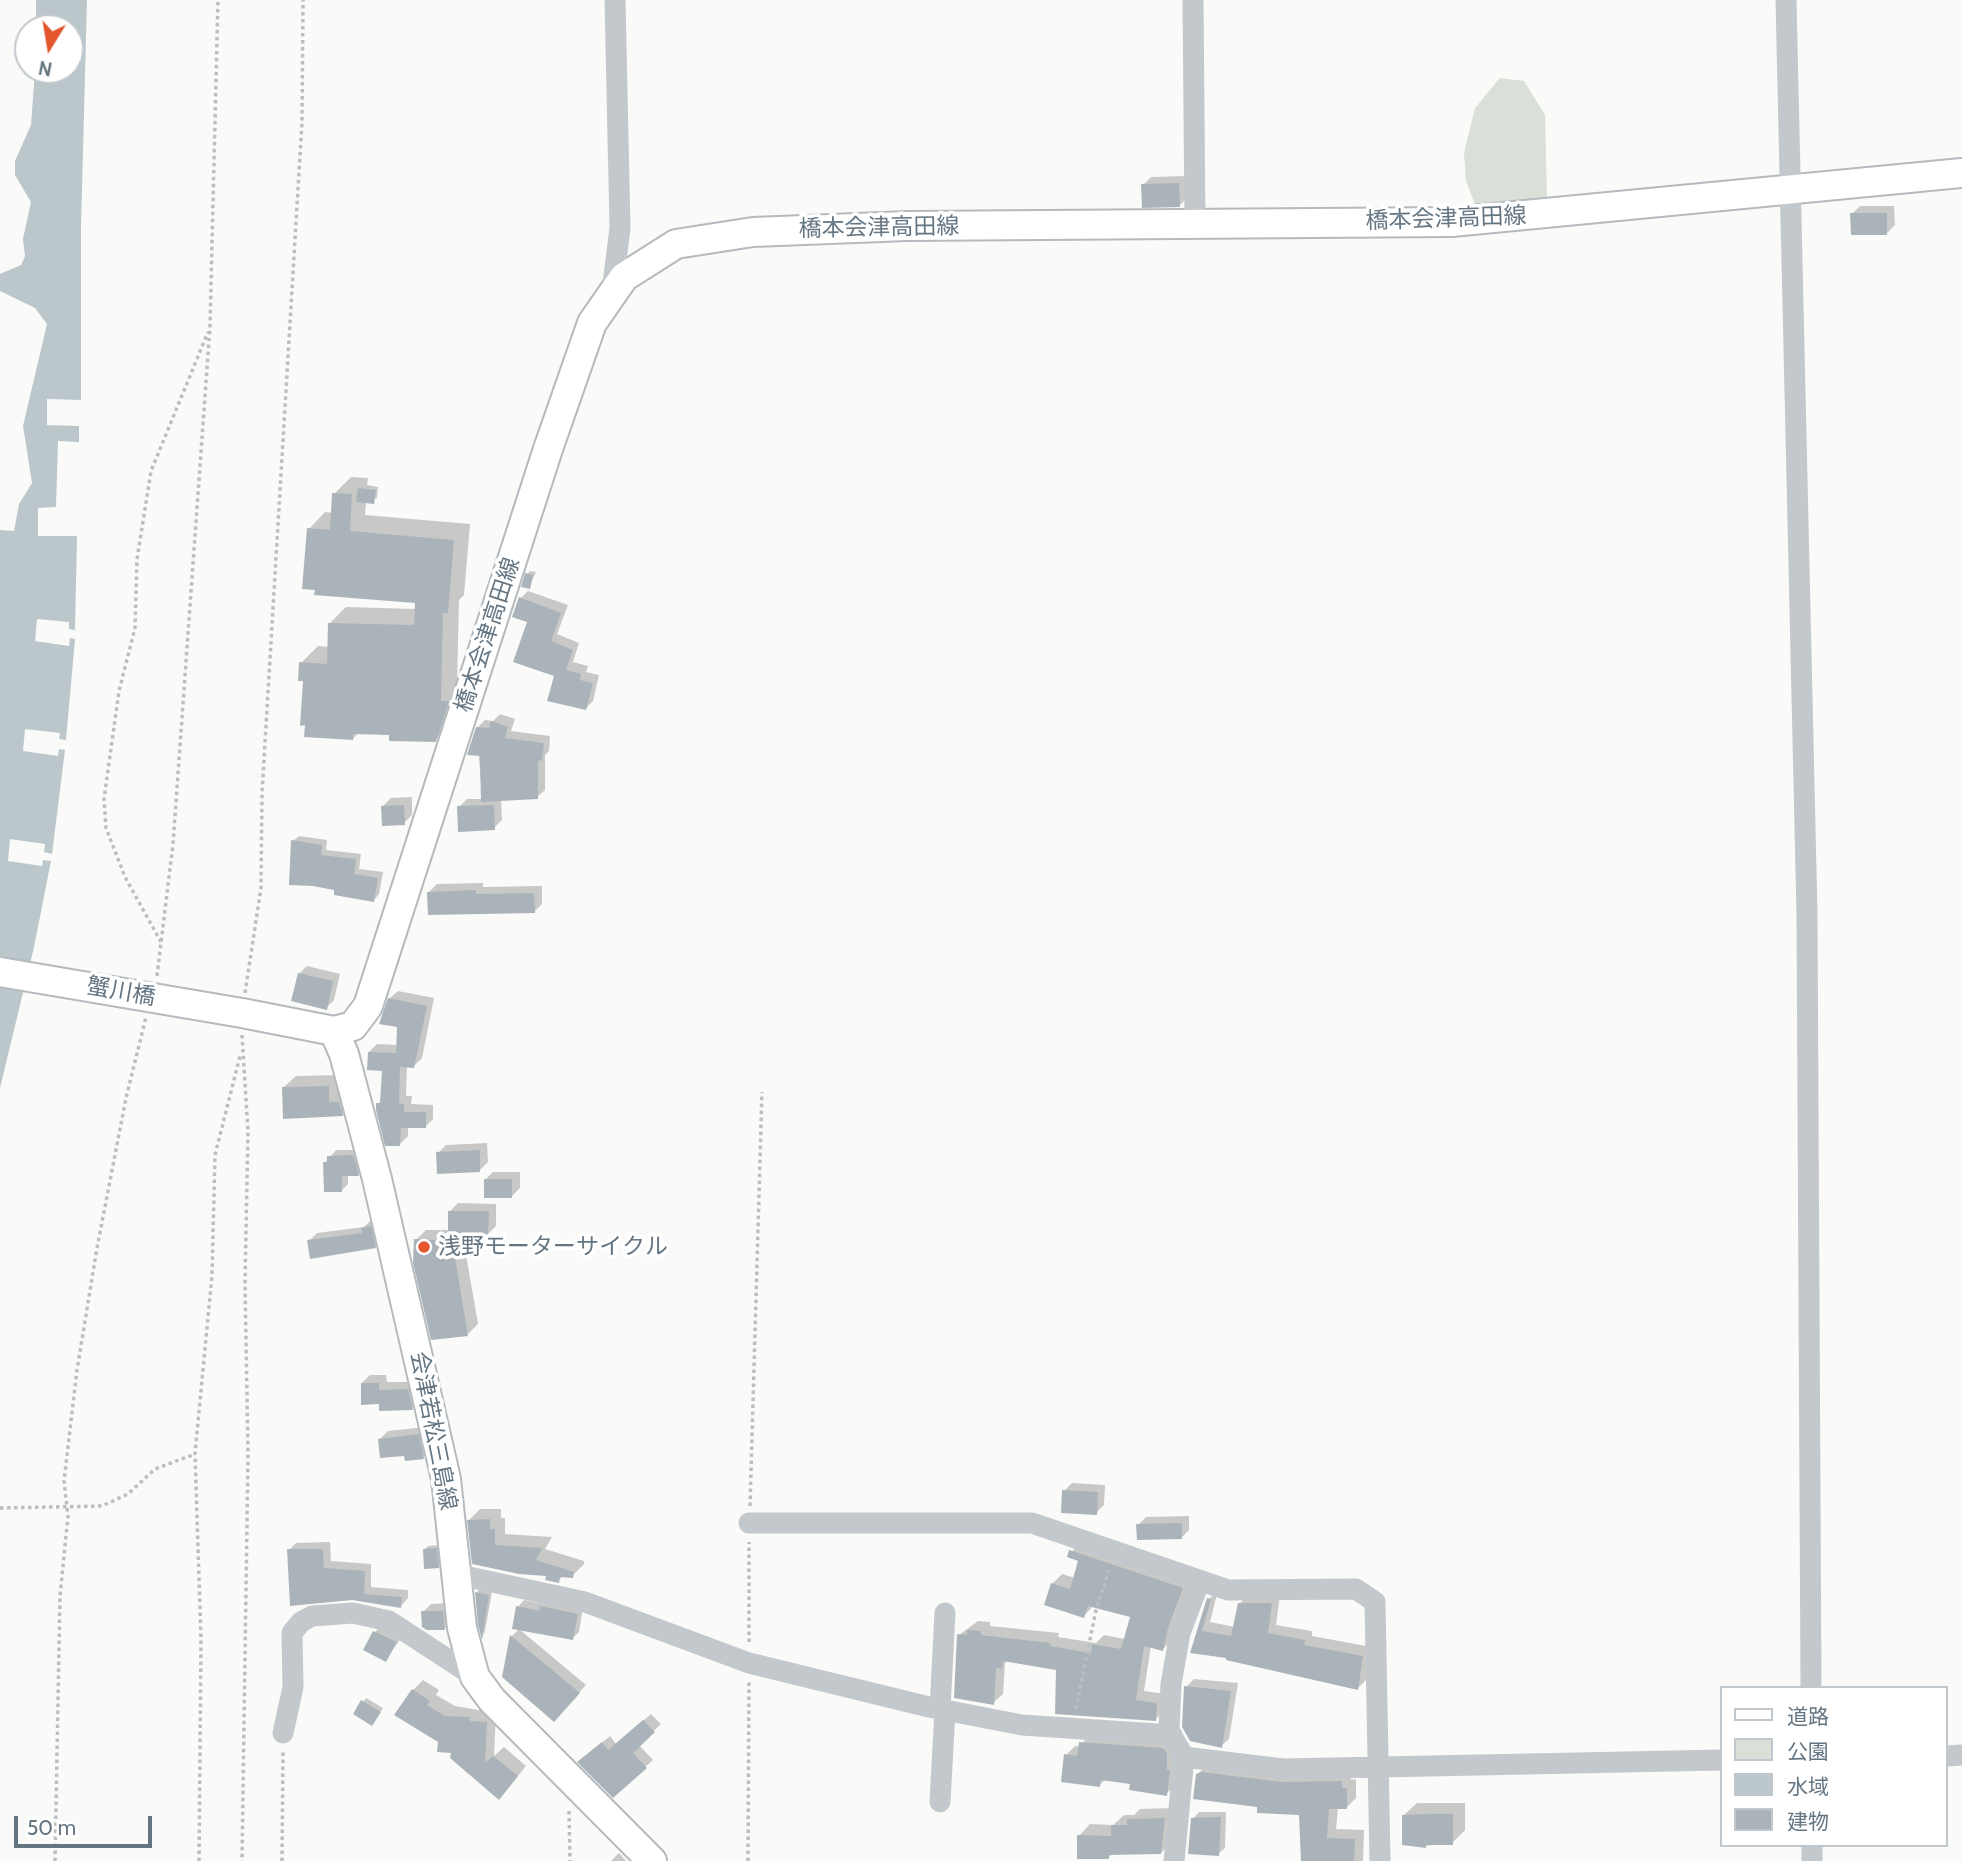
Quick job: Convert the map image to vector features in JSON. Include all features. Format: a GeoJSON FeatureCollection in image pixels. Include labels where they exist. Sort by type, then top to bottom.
{"type":"FeatureCollection","features":[{"type":"Feature","properties":{"kind":"main road","name":"橋本会津高田線"},"geometry":{"type":"LineString","coordinates":[[334,1031],[353,1026],[368,1006],[570,383],[592,323],[624,277],[676,243],[741,233],[907,226],[1452,222],[1962,173]]}},
{"type":"Feature","properties":{"kind":"main road","name":"蟹川橋"},"geometry":{"type":"LineString","coordinates":[[0,972],[242,1013]]}},
{"type":"Feature","properties":{"kind":"main road"},"geometry":{"type":"LineString","coordinates":[[242,1013],[334,1031]]}},
{"type":"Feature","properties":{"kind":"main road","name":"会津若松三島線"},"geometry":{"type":"LineString","coordinates":[[334,1031],[344,1054],[364,1124],[446,1479],[462,1628],[475,1677],[492,1700],[652,1861]]}},
{"type":"Feature","properties":{"kind":"street"},"geometry":{"type":"LineString","coordinates":[[612,292],[620,229],[615,0]]}},
{"type":"Feature","properties":{"kind":"street"},"geometry":{"type":"LineString","coordinates":[[1193,0],[1195,224]]}},
{"type":"Feature","properties":{"kind":"street"},"geometry":{"type":"LineString","coordinates":[[1786,0],[1807,914],[1811,1686]]}},
{"type":"Feature","properties":{"kind":"street"},"geometry":{"type":"LineString","coordinates":[[749,1523],[1032,1522],[1228,1590],[1356,1589],[1375,1602],[1380,1861]]}},
{"type":"Feature","properties":{"kind":"street"},"geometry":{"type":"LineString","coordinates":[[455,1574],[465,1573],[585,1602],[749,1662],[942,1709],[1021,1725],[1172,1735]]}},
{"type":"Feature","properties":{"kind":"street"},"geometry":{"type":"LineString","coordinates":[[1174,1861],[1184,1757],[1169,1731],[1173,1671],[1180,1633],[1200,1580]]}},
{"type":"Feature","properties":{"kind":"street"},"geometry":{"type":"LineString","coordinates":[[283,1733],[293,1687],[292,1633],[301,1622],[312,1616],[353,1613],[389,1621],[475,1677]]}},
{"type":"Feature","properties":{"kind":"street"},"geometry":{"type":"LineString","coordinates":[[940,1802],[945,1613]]}},
{"type":"Feature","properties":{"kind":"street"},"geometry":{"type":"LineString","coordinates":[[1184,1757],[1283,1769],[1720,1760]]}},
{"type":"Feature","properties":{"kind":"path"},"geometry":{"type":"LineString","coordinates":[[155,985],[174,831],[210,326],[218,0]]}},
{"type":"Feature","properties":{"kind":"path"},"geometry":{"type":"LineString","coordinates":[[242,1861],[248,1454],[245,1283],[247,1131],[241,1051],[242,1013],[261,888],[262,780],[302,122],[303,0]]}},
{"type":"Feature","properties":{"kind":"path"},"geometry":{"type":"LineString","coordinates":[[161,942],[125,877],[106,828],[104,799],[119,691],[135,628],[137,559],[151,471],[210,326]]}},
{"type":"Feature","properties":{"kind":"path"},"geometry":{"type":"LineString","coordinates":[[55,1861],[60,1596],[67,1506],[64,1481],[92,1275],[126,1098],[148,1010]]}},
{"type":"Feature","properties":{"kind":"path"},"geometry":{"type":"LineString","coordinates":[[199,1861],[201,1639],[195,1454],[212,1275],[215,1155],[241,1051]]}},
{"type":"Feature","properties":{"kind":"path"},"geometry":{"type":"LineString","coordinates":[[748,1861],[749,1523],[762,1092]]}},
{"type":"Feature","properties":{"kind":"path"},"geometry":{"type":"LineString","coordinates":[[0,1508],[102,1506],[128,1494],[155,1469],[195,1454]]}},
{"type":"Feature","properties":{"kind":"path"},"geometry":{"type":"LineString","coordinates":[[1073,1728],[1096,1610],[1116,1550]]}},
{"type":"Feature","properties":{"kind":"path"},"geometry":{"type":"LineString","coordinates":[[282,1861],[283,1733]]}},
{"type":"Feature","properties":{"kind":"path"},"geometry":{"type":"LineString","coordinates":[[569,1777],[570,1861]]}},
{"type":"Feature","properties":{"kind":"green space"},"geometry":{"type":"Polygon","coordinates":[[[1500,78],[1524,81],[1545,115],[1547,201],[1476,207],[1466,181],[1464,153],[1475,108],[1500,78]]]}},
{"type":"Feature","properties":{"kind":"water"},"geometry":{"type":"Polygon","coordinates":[[[36,0],[87,0],[81,227],[81,400],[47,399],[47,425],[79,426],[79,442],[58,441],[56,507],[38,508],[38,536],[77,536],[75,630],[69,629],[69,622],[37,619],[35,641],[69,646],[70,638],[75,639],[66,740],[59,739],[60,733],[25,729],[23,751],[58,756],[59,749],[65,750],[52,854],[44,852],[45,844],[10,839],[8,861],[42,866],[43,860],[51,861],[34,947],[0,1088],[0,530],[14,531],[19,504],[32,483],[23,426],[47,324],[35,308],[0,291],[0,274],[21,265],[25,256],[23,239],[31,202],[15,175],[15,161],[31,125],[34,84],[84,84],[84,14],[36,14],[36,0]]]}},
{"type":"Feature","properties":{"kind":"building"},"geometry":{"type":"Polygon","coordinates":[[[1179,183],[1180,207],[1142,208],[1141,184],[1179,183]]]}},
{"type":"Feature","properties":{"kind":"building"},"geometry":{"type":"Polygon","coordinates":[[[1850,213],[1887,213],[1887,235],[1851,235],[1850,213]]]}},
{"type":"Feature","properties":{"kind":"building"},"geometry":{"type":"Polygon","coordinates":[[[358,488],[376,490],[374,504],[356,502],[358,488]]]}},
{"type":"Feature","properties":{"kind":"building"},"geometry":{"type":"Polygon","coordinates":[[[332,493],[352,494],[350,531],[454,540],[448,613],[443,613],[441,701],[449,701],[436,742],[389,741],[389,735],[353,734],[353,740],[304,737],[305,725],[300,726],[303,681],[298,681],[299,662],[327,664],[328,623],[414,625],[415,603],[314,595],[315,590],[302,589],[307,528],[330,530],[332,493]]]}},
{"type":"Feature","properties":{"kind":"building"},"geometry":{"type":"Polygon","coordinates":[[[525,573],[533,575],[530,589],[521,587],[525,573]]]}},
{"type":"Feature","properties":{"kind":"building"},"geometry":{"type":"Polygon","coordinates":[[[519,597],[561,613],[551,641],[573,650],[566,670],[581,674],[580,680],[593,683],[586,710],[547,701],[554,676],[513,662],[527,622],[512,617],[519,597]]]}},
{"type":"Feature","properties":{"kind":"building"},"geometry":{"type":"Polygon","coordinates":[[[491,721],[508,727],[505,738],[544,743],[542,761],[538,760],[538,799],[481,802],[480,756],[467,755],[476,727],[489,728],[491,721]]]}},
{"type":"Feature","properties":{"kind":"building"},"geometry":{"type":"Polygon","coordinates":[[[404,805],[405,825],[382,826],[381,806],[404,805]]]}},
{"type":"Feature","properties":{"kind":"building"},"geometry":{"type":"Polygon","coordinates":[[[494,805],[495,830],[458,832],[457,806],[494,805]]]}},
{"type":"Feature","properties":{"kind":"building"},"geometry":{"type":"Polygon","coordinates":[[[291,840],[322,845],[321,855],[356,859],[354,874],[378,878],[374,902],[334,895],[334,890],[289,885],[291,840]]]}},
{"type":"Feature","properties":{"kind":"building"},"geometry":{"type":"Polygon","coordinates":[[[476,890],[476,894],[534,893],[535,913],[428,915],[427,892],[476,890]]]}},
{"type":"Feature","properties":{"kind":"building"},"geometry":{"type":"Polygon","coordinates":[[[298,973],[333,981],[327,1010],[291,1001],[298,973]]]}},
{"type":"Feature","properties":{"kind":"building"},"geometry":{"type":"Polygon","coordinates":[[[388,998],[427,1006],[414,1068],[400,1067],[399,1103],[404,1104],[404,1112],[426,1112],[426,1128],[401,1128],[400,1146],[385,1146],[376,1110],[376,1103],[380,1103],[382,1071],[367,1070],[368,1052],[396,1053],[397,1027],[379,1024],[388,998]]]}},
{"type":"Feature","properties":{"kind":"building"},"geometry":{"type":"Polygon","coordinates":[[[329,1086],[329,1102],[339,1102],[343,1116],[283,1119],[282,1087],[329,1086]]]}},
{"type":"Feature","properties":{"kind":"building"},"geometry":{"type":"Polygon","coordinates":[[[480,1150],[480,1172],[437,1174],[436,1152],[480,1150]]]}},
{"type":"Feature","properties":{"kind":"building"},"geometry":{"type":"Polygon","coordinates":[[[327,1156],[354,1157],[359,1176],[342,1176],[342,1192],[324,1192],[323,1162],[327,1162],[327,1156]]]}},
{"type":"Feature","properties":{"kind":"building"},"geometry":{"type":"Polygon","coordinates":[[[484,1179],[512,1179],[512,1198],[484,1198],[484,1179]]]}},
{"type":"Feature","properties":{"kind":"building"},"geometry":{"type":"Polygon","coordinates":[[[448,1211],[489,1211],[488,1235],[448,1235],[448,1211]]]}},
{"type":"Feature","properties":{"kind":"building"},"geometry":{"type":"Polygon","coordinates":[[[371,1226],[376,1248],[310,1259],[307,1240],[362,1233],[361,1228],[371,1226]]]}},
{"type":"Feature","properties":{"kind":"building"},"geometry":{"type":"Polygon","coordinates":[[[414,1239],[456,1241],[459,1257],[455,1258],[468,1336],[431,1340],[413,1263],[414,1239]]]}},
{"type":"Feature","properties":{"kind":"building"},"geometry":{"type":"Polygon","coordinates":[[[361,1383],[379,1383],[379,1390],[408,1389],[413,1410],[379,1411],[379,1404],[361,1405],[361,1383]]]}},
{"type":"Feature","properties":{"kind":"building"},"geometry":{"type":"Polygon","coordinates":[[[419,1434],[424,1459],[405,1461],[404,1456],[380,1458],[378,1439],[419,1434]]]}},
{"type":"Feature","properties":{"kind":"building"},"geometry":{"type":"Polygon","coordinates":[[[1062,1490],[1098,1492],[1097,1515],[1061,1513],[1062,1490]]]}},
{"type":"Feature","properties":{"kind":"building"},"geometry":{"type":"Polygon","coordinates":[[[490,1519],[490,1529],[495,1529],[495,1545],[542,1548],[536,1560],[574,1572],[573,1578],[560,1577],[559,1583],[545,1580],[546,1576],[519,1574],[472,1564],[467,1520],[490,1519]]]}},
{"type":"Feature","properties":{"kind":"building"},"geometry":{"type":"Polygon","coordinates":[[[1182,1523],[1182,1539],[1137,1540],[1136,1524],[1182,1523]]]}},
{"type":"Feature","properties":{"kind":"building"},"geometry":{"type":"Polygon","coordinates":[[[437,1548],[439,1568],[424,1569],[423,1549],[437,1548]]]}},
{"type":"Feature","properties":{"kind":"building"},"geometry":{"type":"Polygon","coordinates":[[[287,1549],[323,1549],[324,1568],[365,1571],[364,1594],[402,1597],[401,1608],[352,1600],[290,1606],[287,1549]]]}},
{"type":"Feature","properties":{"kind":"building"},"geometry":{"type":"Polygon","coordinates":[[[1069,1550],[1183,1588],[1168,1628],[1163,1651],[1144,1646],[1136,1700],[1157,1703],[1156,1721],[1055,1714],[1056,1670],[1003,1661],[1002,1669],[996,1668],[994,1705],[954,1698],[957,1634],[967,1635],[967,1630],[981,1631],[981,1635],[1050,1643],[1050,1646],[1091,1653],[1092,1644],[1121,1649],[1130,1617],[1088,1606],[1084,1618],[1044,1605],[1051,1583],[1070,1589],[1078,1561],[1067,1557],[1069,1550]]]}},
{"type":"Feature","properties":{"kind":"building"},"geometry":{"type":"Polygon","coordinates":[[[475,1592],[489,1595],[482,1640],[478,1625],[475,1592]]]}},
{"type":"Feature","properties":{"kind":"building"},"geometry":{"type":"Polygon","coordinates":[[[1207,1598],[1211,1599],[1202,1631],[1231,1636],[1238,1603],[1272,1603],[1268,1633],[1305,1640],[1304,1645],[1363,1656],[1358,1690],[1226,1658],[1190,1653],[1207,1598]]]}},
{"type":"Feature","properties":{"kind":"building"},"geometry":{"type":"Polygon","coordinates":[[[516,1606],[539,1611],[540,1606],[578,1614],[573,1640],[512,1629],[516,1606]]]}},
{"type":"Feature","properties":{"kind":"building"},"geometry":{"type":"Polygon","coordinates":[[[421,1611],[443,1611],[445,1630],[427,1630],[422,1627],[421,1611]]]}},
{"type":"Feature","properties":{"kind":"building"},"geometry":{"type":"Polygon","coordinates":[[[373,1631],[397,1642],[386,1662],[363,1650],[373,1631]]]}},
{"type":"Feature","properties":{"kind":"building"},"geometry":{"type":"Polygon","coordinates":[[[510,1635],[580,1693],[554,1722],[502,1677],[510,1635]]]}},
{"type":"Feature","properties":{"kind":"building"},"geometry":{"type":"Polygon","coordinates":[[[1184,1686],[1231,1691],[1222,1748],[1190,1741],[1182,1727],[1184,1686]]]}},
{"type":"Feature","properties":{"kind":"building"},"geometry":{"type":"Polygon","coordinates":[[[412,1689],[430,1701],[427,1705],[445,1716],[470,1717],[470,1721],[487,1722],[485,1763],[493,1756],[518,1776],[499,1800],[450,1758],[451,1753],[437,1752],[438,1742],[394,1715],[412,1689]]]}},
{"type":"Feature","properties":{"kind":"building"},"geometry":{"type":"Polygon","coordinates":[[[361,1700],[381,1712],[372,1726],[353,1714],[361,1700]]]}},
{"type":"Feature","properties":{"kind":"building"},"geometry":{"type":"Polygon","coordinates":[[[643,1720],[655,1732],[633,1753],[647,1768],[613,1798],[577,1762],[602,1742],[608,1750],[643,1720]]]}},
{"type":"Feature","properties":{"kind":"building"},"geometry":{"type":"Polygon","coordinates":[[[1079,1742],[1163,1748],[1167,1754],[1167,1770],[1170,1770],[1167,1796],[1129,1790],[1130,1784],[1101,1780],[1100,1787],[1061,1782],[1064,1754],[1077,1756],[1079,1742]]]}},
{"type":"Feature","properties":{"kind":"building"},"geometry":{"type":"Polygon","coordinates":[[[1201,1772],[1282,1782],[1342,1781],[1342,1788],[1347,1788],[1347,1809],[1329,1809],[1327,1838],[1355,1839],[1354,1861],[1301,1861],[1299,1815],[1257,1813],[1257,1807],[1193,1799],[1196,1774],[1201,1772]]]}},
{"type":"Feature","properties":{"kind":"building"},"geometry":{"type":"Polygon","coordinates":[[[1453,1814],[1453,1845],[1426,1845],[1426,1848],[1402,1845],[1402,1815],[1453,1814]]]}},
{"type":"Feature","properties":{"kind":"building"},"geometry":{"type":"Polygon","coordinates":[[[1221,1817],[1219,1856],[1188,1854],[1191,1818],[1221,1817]]]}},
{"type":"Feature","properties":{"kind":"building"},"geometry":{"type":"Polygon","coordinates":[[[1165,1818],[1161,1854],[1077,1859],[1077,1835],[1111,1836],[1111,1825],[1127,1825],[1127,1819],[1165,1818]]]}},
{"type":"Feature","properties":{"kind":"place","name":"浅野モーターサイクル"},"geometry":{"type":"Point","coordinates":[424,1247]}}]}
